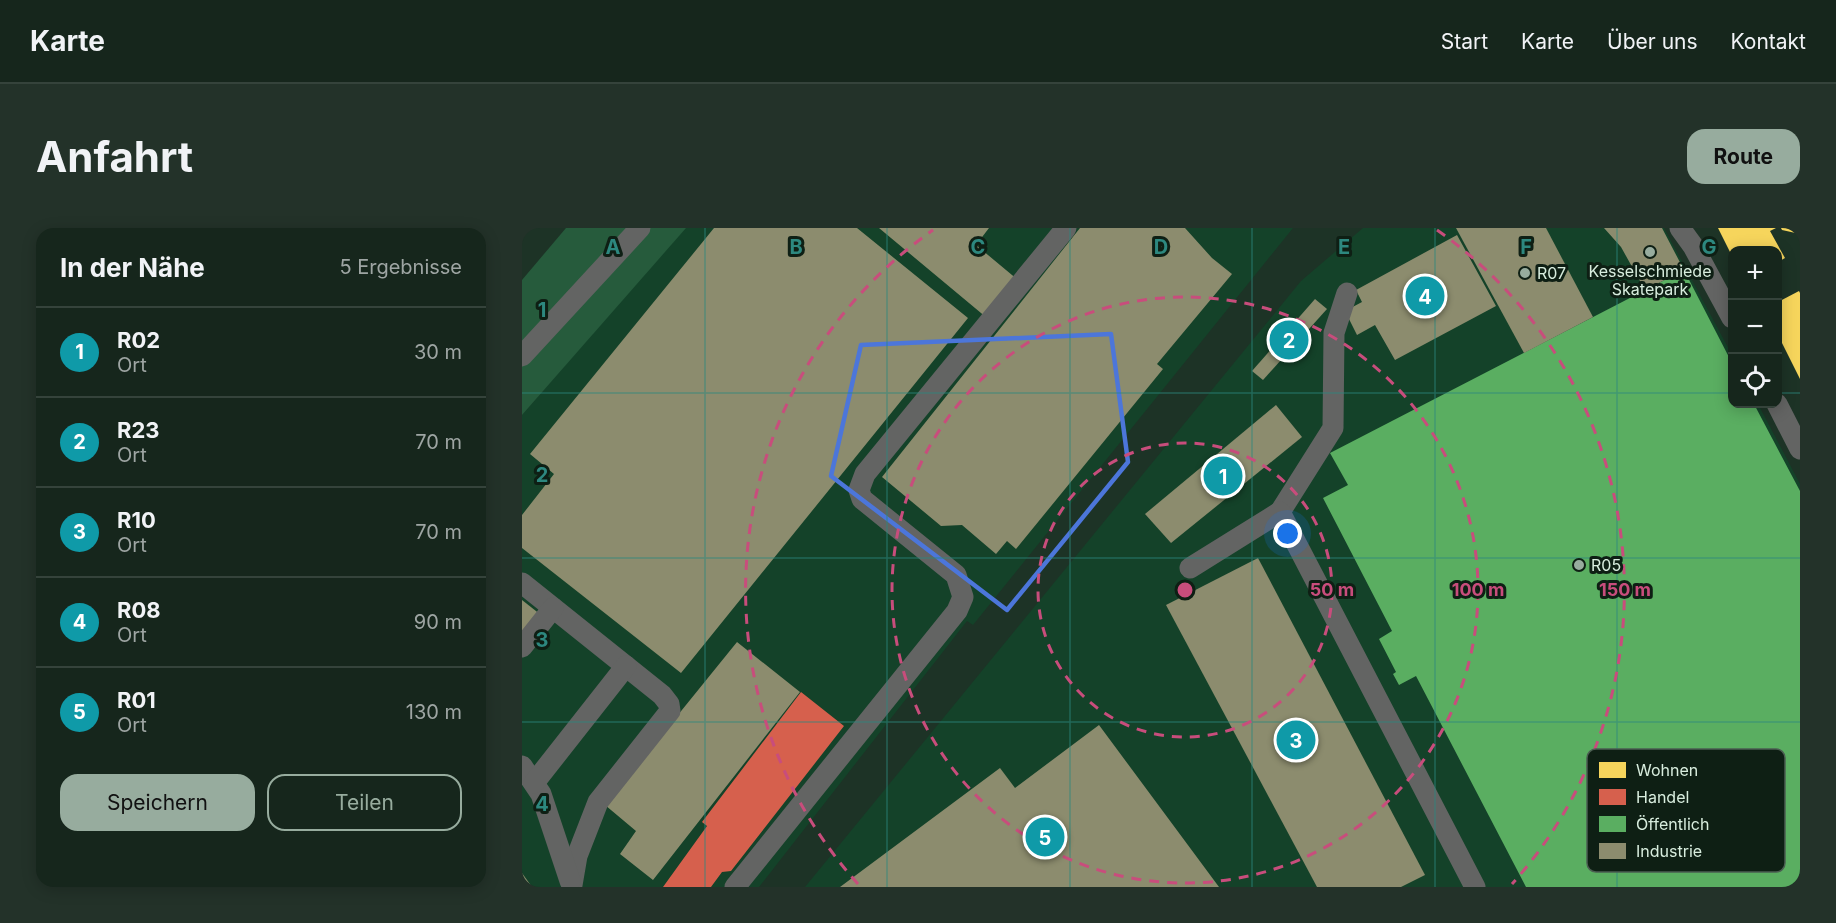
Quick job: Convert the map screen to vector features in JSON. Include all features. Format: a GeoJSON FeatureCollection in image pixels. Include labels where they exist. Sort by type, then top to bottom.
{"type":"FeatureCollection","features":[{"type":"Feature","properties":{"kind":"street"},"geometry":{"type":"LineString","coordinates":[[522,356],[640,228]]}},
{"type":"Feature","properties":{"kind":"street"},"geometry":{"type":"LineString","coordinates":[[735,887],[957,611],[963,597],[956,575],[862,499],[860,490],[865,474],[1066,228]]}},
{"type":"Feature","properties":{"kind":"street"},"geometry":{"type":"LineString","coordinates":[[1680,228],[1693,246],[1728,311]]}},
{"type":"Feature","properties":{"kind":"street"},"geometry":{"type":"LineString","coordinates":[[1190,568],[1280,512],[1333,428],[1334,333],[1347,293]]}},
{"type":"Feature","properties":{"kind":"street"},"geometry":{"type":"LineString","coordinates":[[1779,408],[1800,449]]}},
{"type":"Feature","properties":{"kind":"street"},"geometry":{"type":"LineString","coordinates":[[1280,512],[1475,887]]}},
{"type":"Feature","properties":{"kind":"street"},"geometry":{"type":"LineString","coordinates":[[522,583],[662,695],[669,704],[670,711],[598,802],[577,856],[572,886]]}},
{"type":"Feature","properties":{"kind":"street"},"geometry":{"type":"LineString","coordinates":[[522,647],[553,608]]}},
{"type":"Feature","properties":{"kind":"street"},"geometry":{"type":"LineString","coordinates":[[572,886],[554,825],[528,774],[626,666]]}},
{"type":"Feature","properties":{"kind":"highlighted area"},"geometry":{"type":"Polygon","coordinates":[[[1111,334],[1128,462],[1007,610],[831,476],[861,345],[1111,334]]]}},
{"type":"Feature","properties":{"kind":"shaded area"},"geometry":{"type":"Polygon","coordinates":[[[566,228],[686,228],[522,415],[522,280],[566,228]]]}},
{"type":"Feature","properties":{"kind":"shaded area"},"geometry":{"type":"Polygon","coordinates":[[[684,228],[1293,228],[973,625],[967,621],[759,887],[522,887],[522,415],[684,228]]]}},
{"type":"Feature","properties":{"kind":"shaded area"},"geometry":{"type":"Polygon","coordinates":[[[1363,228],[1664,228],[1728,348],[1728,408],[1760,408],[1800,484],[1800,887],[805,887],[1301,281],[1363,228]]]}},
{"type":"Feature","properties":{"kind":"building: Wohnen"},"geometry":{"type":"Polygon","coordinates":[[[1718,228],[1776,228],[1770,231],[1778,246],[1728,246],[1728,248],[1718,228]]]}},
{"type":"Feature","properties":{"kind":"building: Wohnen"},"geometry":{"type":"Polygon","coordinates":[[[1781,228],[1800,228],[1800,234],[1782,230],[1781,228]]]}},
{"type":"Feature","properties":{"kind":"building: Wohnen"},"geometry":{"type":"Polygon","coordinates":[[[1799,291],[1800,293],[1800,379],[1782,343],[1782,300],[1799,291]]]}},
{"type":"Feature","properties":{"kind":"building: Handel"},"geometry":{"type":"Polygon","coordinates":[[[801,692],[844,726],[731,871],[722,872],[711,887],[663,887],[707,826],[702,822],[801,692]]]}},
{"type":"Feature","properties":{"kind":"building: Öffentlich","name":"R05"},"geometry":{"type":"Polygon","coordinates":[[[1684,270],[1728,355],[1728,408],[1756,408],[1800,491],[1800,887],[1526,887],[1416,676],[1399,685],[1393,674],[1396,672],[1379,639],[1392,631],[1323,498],[1348,485],[1330,453],[1684,270]]]}},
{"type":"Feature","properties":{"kind":"building: Industrie"},"geometry":{"type":"Polygon","coordinates":[[[714,228],[857,228],[968,318],[681,673],[522,548],[522,515],[554,474],[530,454],[714,228]]]}},
{"type":"Feature","properties":{"kind":"building: Industrie"},"geometry":{"type":"Polygon","coordinates":[[[879,228],[989,228],[976,245],[1018,280],[987,318],[879,228]]]}},
{"type":"Feature","properties":{"kind":"building: Industrie"},"geometry":{"type":"Polygon","coordinates":[[[1080,228],[1185,228],[1212,258],[1232,274],[1157,364],[1163,369],[1016,549],[1007,541],[996,554],[962,525],[941,526],[882,477],[1080,228]]]}},
{"type":"Feature","properties":{"kind":"building: Industrie","name":"R07"},"geometry":{"type":"Polygon","coordinates":[[[1456,228],[1546,228],[1593,317],[1524,353],[1456,228]]]}},
{"type":"Feature","properties":{"kind":"building: Industrie"},"geometry":{"type":"Polygon","coordinates":[[[1604,228],[1662,228],[1684,270],[1645,290],[1621,247],[1604,228]]]}},
{"type":"Feature","properties":{"kind":"building: Industrie"},"geometry":{"type":"Polygon","coordinates":[[[1457,235],[1496,306],[1395,360],[1375,325],[1357,335],[1345,311],[1362,302],[1356,290],[1457,235]]]}},
{"type":"Feature","properties":{"kind":"building: Industrie"},"geometry":{"type":"Polygon","coordinates":[[[1315,299],[1327,309],[1263,380],[1252,371],[1315,299]]]}},
{"type":"Feature","properties":{"kind":"building: Industrie"},"geometry":{"type":"Polygon","coordinates":[[[1276,405],[1302,437],[1171,543],[1145,514],[1276,405]]]}},
{"type":"Feature","properties":{"kind":"building: Industrie"},"geometry":{"type":"Polygon","coordinates":[[[1258,558],[1425,875],[1401,887],[1317,887],[1166,605],[1258,558]]]}},
{"type":"Feature","properties":{"kind":"building: Industrie"},"geometry":{"type":"Polygon","coordinates":[[[522,600],[541,615],[522,638],[522,600]]]}},
{"type":"Feature","properties":{"kind":"building: Industrie"},"geometry":{"type":"Polygon","coordinates":[[[737,642],[800,692],[653,880],[620,854],[636,831],[605,805],[737,642]]]}},
{"type":"Feature","properties":{"kind":"building: Industrie"},"geometry":{"type":"Polygon","coordinates":[[[1099,725],[1219,887],[840,887],[1000,768],[1015,788],[1099,725]]]}},
{"type":"Feature","properties":{"kind":"building: Industrie"},"geometry":{"type":"Polygon","coordinates":[[[522,873],[532,887],[522,887],[522,873]]]}},
{"type":"Feature","properties":{"kind":"place","name":"Kesselschmiede Skatepark"},"geometry":{"type":"Point","coordinates":[1650,252]}},
{"type":"Feature","properties":{"kind":"place","name":"R07"},"geometry":{"type":"Point","coordinates":[1525,273]}},
{"type":"Feature","properties":{"kind":"place","name":"R08"},"geometry":{"type":"Point","coordinates":[1425,296]}},
{"type":"Feature","properties":{"kind":"place","name":"R23"},"geometry":{"type":"Point","coordinates":[1289,340]}},
{"type":"Feature","properties":{"kind":"place","name":"R02"},"geometry":{"type":"Point","coordinates":[1223,476]}},
{"type":"Feature","properties":{"kind":"place","name":"R05"},"geometry":{"type":"Point","coordinates":[1579,565]}},
{"type":"Feature","properties":{"kind":"place","name":"R10"},"geometry":{"type":"Point","coordinates":[1296,740]}},
{"type":"Feature","properties":{"kind":"place","name":"R01"},"geometry":{"type":"Point","coordinates":[1045,837]}}]}
